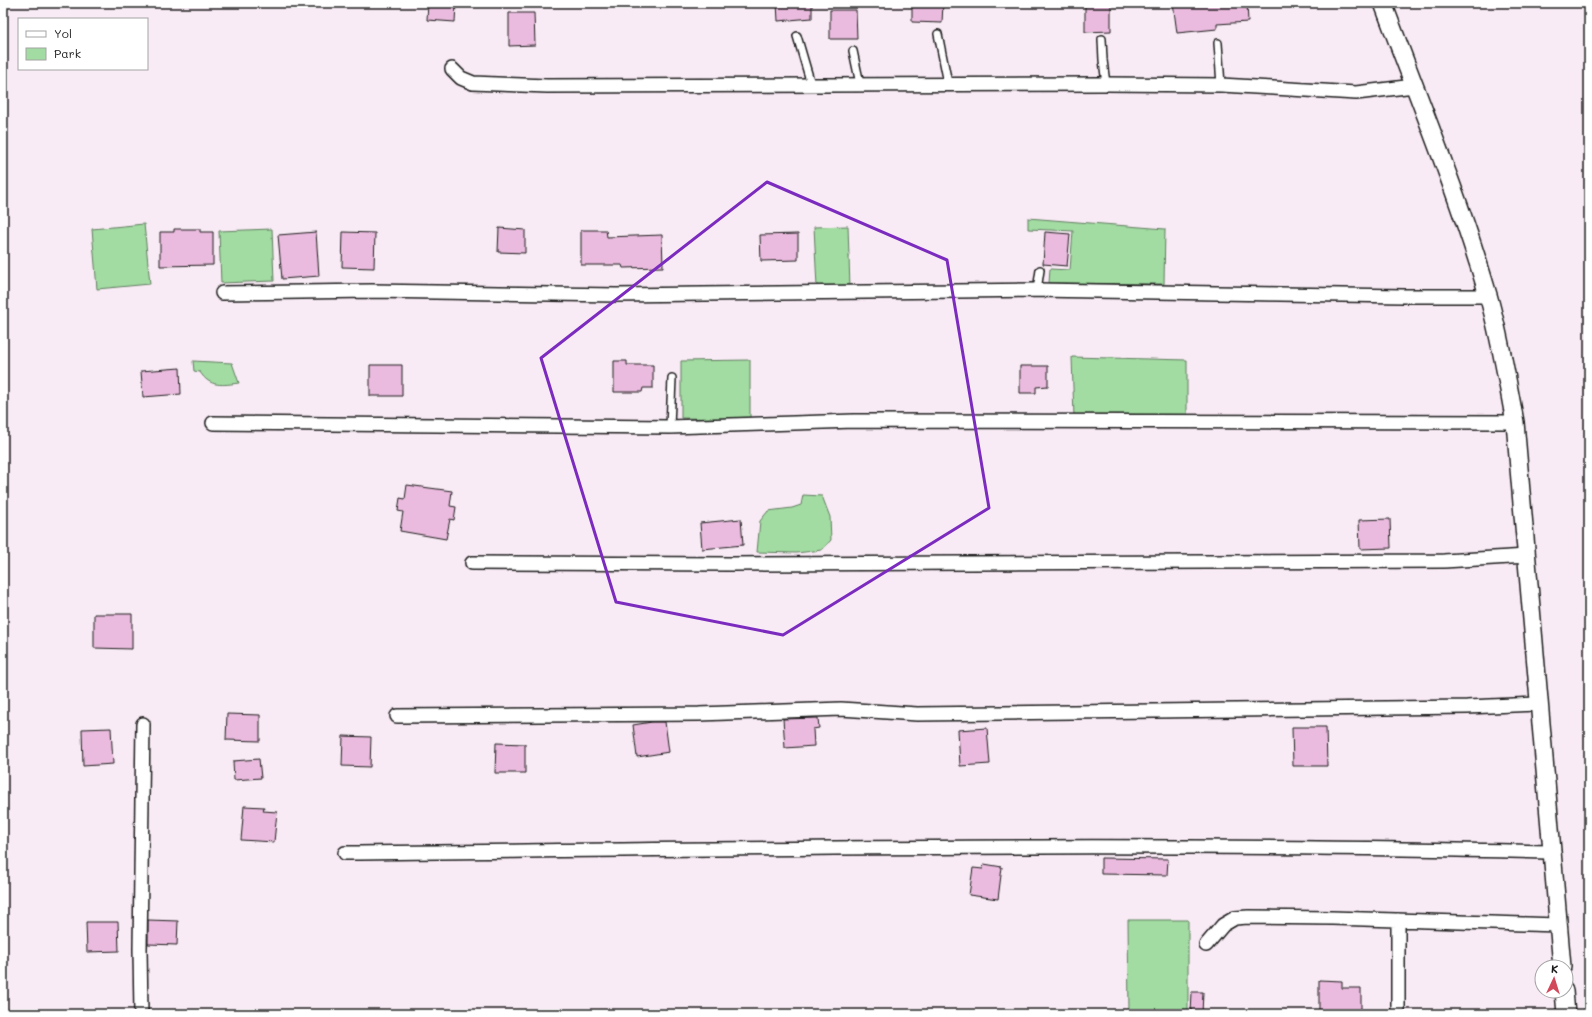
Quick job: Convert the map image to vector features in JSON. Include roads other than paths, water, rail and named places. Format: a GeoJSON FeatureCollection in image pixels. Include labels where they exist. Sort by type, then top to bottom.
{"type":"FeatureCollection","features":[{"type":"Feature","properties":{"kind":"street"},"geometry":{"type":"LineString","coordinates":[[1383,3],[1465,224],[1488,296],[1503,357],[1515,422],[1538,704],[1561,959]]}},
{"type":"Feature","properties":{"kind":"street"},"geometry":{"type":"LineString","coordinates":[[452,69],[461,78],[474,83],[547,86],[948,83],[1106,84],[1220,85],[1356,93],[1414,86]]}},
{"type":"Feature","properties":{"kind":"street"},"geometry":{"type":"LineString","coordinates":[[222,293],[371,291],[616,295],[1037,290],[1387,296],[1488,296]]}},
{"type":"Feature","properties":{"kind":"street"},"geometry":{"type":"LineString","coordinates":[[213,423],[670,427],[854,421],[1515,422]]}},
{"type":"Feature","properties":{"kind":"street"},"geometry":{"type":"LineString","coordinates":[[472,563],[732,564],[1436,561],[1527,556]]}},
{"type":"Feature","properties":{"kind":"street"},"geometry":{"type":"LineString","coordinates":[[397,716],[699,714],[841,709],[918,714],[1467,707],[1538,704]]}},
{"type":"Feature","properties":{"kind":"street"},"geometry":{"type":"LineString","coordinates":[[141,1014],[140,949],[143,724]]}},
{"type":"Feature","properties":{"kind":"street"},"geometry":{"type":"LineString","coordinates":[[345,853],[1101,846],[1386,848],[1552,852]]}},
{"type":"Feature","properties":{"kind":"street"},"geometry":{"type":"LineString","coordinates":[[1206,945],[1223,925],[1235,918],[1324,918],[1558,924]]}},
{"type":"Feature","properties":{"kind":"street"},"geometry":{"type":"LineString","coordinates":[[1398,920],[1398,1014]]}},
{"type":"Feature","properties":{"kind":"street"},"geometry":{"type":"LineString","coordinates":[[1565,999],[1566,1014]]}},
{"type":"Feature","properties":{"kind":"lane"},"geometry":{"type":"LineString","coordinates":[[938,34],[948,83]]}},
{"type":"Feature","properties":{"kind":"lane"},"geometry":{"type":"LineString","coordinates":[[797,36],[811,84]]}},
{"type":"Feature","properties":{"kind":"lane"},"geometry":{"type":"LineString","coordinates":[[1102,38],[1106,84]]}},
{"type":"Feature","properties":{"kind":"lane"},"geometry":{"type":"LineString","coordinates":[[1218,43],[1220,85]]}},
{"type":"Feature","properties":{"kind":"lane"},"geometry":{"type":"LineString","coordinates":[[853,50],[860,84]]}},
{"type":"Feature","properties":{"kind":"lane"},"geometry":{"type":"LineString","coordinates":[[1037,290],[1040,270]]}},
{"type":"Feature","properties":{"kind":"lane"},"geometry":{"type":"LineString","coordinates":[[670,427],[672,378]]}}]}
